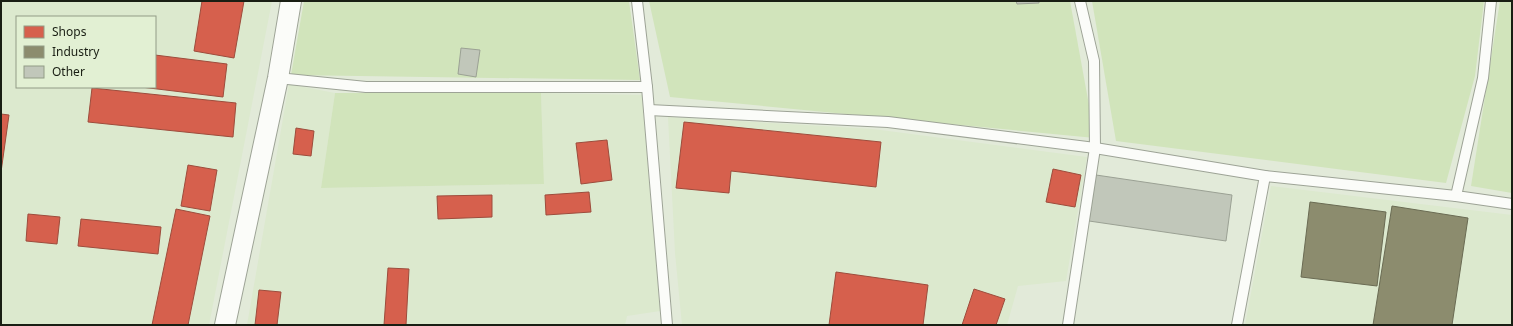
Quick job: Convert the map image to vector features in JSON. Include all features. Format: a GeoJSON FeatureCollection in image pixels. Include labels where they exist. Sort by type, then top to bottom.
{"type":"FeatureCollection","features":[{"type":"Feature","properties":{"kind":"street"},"geometry":{"type":"LineString","coordinates":[[225,325],[278,78],[291,1]]}},
{"type":"Feature","properties":{"kind":"lane"},"geometry":{"type":"LineString","coordinates":[[636,1],[647,87],[667,325]]}},
{"type":"Feature","properties":{"kind":"lane"},"geometry":{"type":"LineString","coordinates":[[1068,325],[1095,148],[1094,61],[1080,1]]}},
{"type":"Feature","properties":{"kind":"lane"},"geometry":{"type":"LineString","coordinates":[[1456,196],[1483,78],[1491,1]]}},
{"type":"Feature","properties":{"kind":"lane"},"geometry":{"type":"LineString","coordinates":[[278,78],[366,87],[647,87]]}},
{"type":"Feature","properties":{"kind":"lane"},"geometry":{"type":"LineString","coordinates":[[648,110],[888,122],[1095,148],[1265,176],[1456,196],[1512,204]]}},
{"type":"Feature","properties":{"kind":"lane"},"geometry":{"type":"LineString","coordinates":[[1237,325],[1265,176]]}},
{"type":"Feature","properties":{"kind":"shaded area"},"geometry":{"type":"Polygon","coordinates":[[[1,1],[272,1],[209,325],[1,325],[1,1]]]}},
{"type":"Feature","properties":{"kind":"shaded area"},"geometry":{"type":"Polygon","coordinates":[[[304,1],[629,1],[640,80],[291,75],[304,1]]]}},
{"type":"Feature","properties":{"kind":"shaded area"},"geometry":{"type":"Polygon","coordinates":[[[649,1],[1070,1],[1095,138],[670,97],[649,1]]]}},
{"type":"Feature","properties":{"kind":"shaded area"},"geometry":{"type":"Polygon","coordinates":[[[1092,1],[1484,1],[1475,76],[1446,183],[1116,141],[1092,1]]]}},
{"type":"Feature","properties":{"kind":"shaded area"},"geometry":{"type":"Polygon","coordinates":[[[1500,1],[1512,1],[1512,193],[1471,186],[1500,1]]]}},
{"type":"Feature","properties":{"kind":"shaded area"},"geometry":{"type":"Polygon","coordinates":[[[289,84],[335,93],[321,188],[544,184],[541,93],[642,95],[660,311],[627,316],[625,325],[247,325],[289,84]]]}},
{"type":"Feature","properties":{"kind":"shaded area"},"geometry":{"type":"Polygon","coordinates":[[[335,93],[541,93],[544,184],[321,188],[335,93]]]}},
{"type":"Feature","properties":{"kind":"shaded area"},"geometry":{"type":"Polygon","coordinates":[[[668,117],[873,129],[1087,157],[1066,281],[1018,286],[1007,325],[682,325],[675,253],[668,117]]]}},
{"type":"Feature","properties":{"kind":"shaded area"},"geometry":{"type":"Polygon","coordinates":[[[1271,186],[1512,215],[1512,325],[1245,325],[1271,186]]]}},
{"type":"Feature","properties":{"kind":"building: Shops"},"geometry":{"type":"Polygon","coordinates":[[[202,1],[244,1],[234,58],[194,51],[202,1]]]}},
{"type":"Feature","properties":{"kind":"building: Shops"},"geometry":{"type":"Polygon","coordinates":[[[156,55],[227,64],[223,97],[149,88],[156,88],[156,55]]]}},
{"type":"Feature","properties":{"kind":"building: Shops"},"geometry":{"type":"Polygon","coordinates":[[[92,88],[236,103],[233,137],[88,122],[92,88]]]}},
{"type":"Feature","properties":{"kind":"building: Shops"},"geometry":{"type":"Polygon","coordinates":[[[1,114],[9,115],[1,172],[1,114]]]}},
{"type":"Feature","properties":{"kind":"building: Shops"},"geometry":{"type":"Polygon","coordinates":[[[684,122],[881,142],[876,187],[731,171],[729,193],[676,188],[684,122]]]}},
{"type":"Feature","properties":{"kind":"building: Shops"},"geometry":{"type":"Polygon","coordinates":[[[296,128],[314,131],[311,156],[293,154],[296,128]]]}},
{"type":"Feature","properties":{"kind":"building: Shops"},"geometry":{"type":"Polygon","coordinates":[[[607,140],[612,180],[581,184],[576,143],[607,140]]]}},
{"type":"Feature","properties":{"kind":"building: Shops"},"geometry":{"type":"Polygon","coordinates":[[[188,165],[217,170],[210,211],[181,206],[188,165]]]}},
{"type":"Feature","properties":{"kind":"building: Shops"},"geometry":{"type":"Polygon","coordinates":[[[1053,169],[1081,175],[1075,207],[1046,202],[1053,169]]]}},
{"type":"Feature","properties":{"kind":"building: Shops"},"geometry":{"type":"Polygon","coordinates":[[[589,192],[591,212],[546,215],[545,195],[589,192]]]}},
{"type":"Feature","properties":{"kind":"building: Shops"},"geometry":{"type":"Polygon","coordinates":[[[492,195],[492,217],[438,219],[437,196],[492,195]]]}},
{"type":"Feature","properties":{"kind":"building: Shops"},"geometry":{"type":"Polygon","coordinates":[[[176,209],[210,216],[188,325],[152,325],[176,209]]]}},
{"type":"Feature","properties":{"kind":"building: Shops"},"geometry":{"type":"Polygon","coordinates":[[[28,214],[60,217],[57,244],[26,241],[28,214]]]}},
{"type":"Feature","properties":{"kind":"building: Shops"},"geometry":{"type":"Polygon","coordinates":[[[81,219],[161,227],[158,254],[78,246],[81,219]]]}},
{"type":"Feature","properties":{"kind":"building: Shops"},"geometry":{"type":"Polygon","coordinates":[[[388,268],[409,269],[406,325],[384,325],[388,268]]]}},
{"type":"Feature","properties":{"kind":"building: Shops"},"geometry":{"type":"Polygon","coordinates":[[[836,272],[928,285],[923,325],[829,325],[836,272]]]}},
{"type":"Feature","properties":{"kind":"building: Shops"},"geometry":{"type":"Polygon","coordinates":[[[974,289],[1005,299],[996,325],[962,325],[974,289]]]}},
{"type":"Feature","properties":{"kind":"building: Shops"},"geometry":{"type":"Polygon","coordinates":[[[259,290],[281,292],[277,325],[255,325],[259,290]]]}},
{"type":"Feature","properties":{"kind":"building: Industry"},"geometry":{"type":"Polygon","coordinates":[[[1310,202],[1386,212],[1377,286],[1301,277],[1310,202]]]}},
{"type":"Feature","properties":{"kind":"building: Industry"},"geometry":{"type":"Polygon","coordinates":[[[1392,206],[1468,218],[1452,325],[1373,325],[1392,206]]]}},
{"type":"Feature","properties":{"kind":"building: Other"},"geometry":{"type":"Polygon","coordinates":[[[1016,1],[1039,1],[1039,3],[1017,4],[1016,1]]]}},
{"type":"Feature","properties":{"kind":"building: Other"},"geometry":{"type":"Polygon","coordinates":[[[461,48],[480,50],[476,77],[458,74],[461,48]]]}},
{"type":"Feature","properties":{"kind":"building: Other"},"geometry":{"type":"Polygon","coordinates":[[[1096,175],[1232,195],[1226,241],[1089,221],[1096,175]]]}}]}
